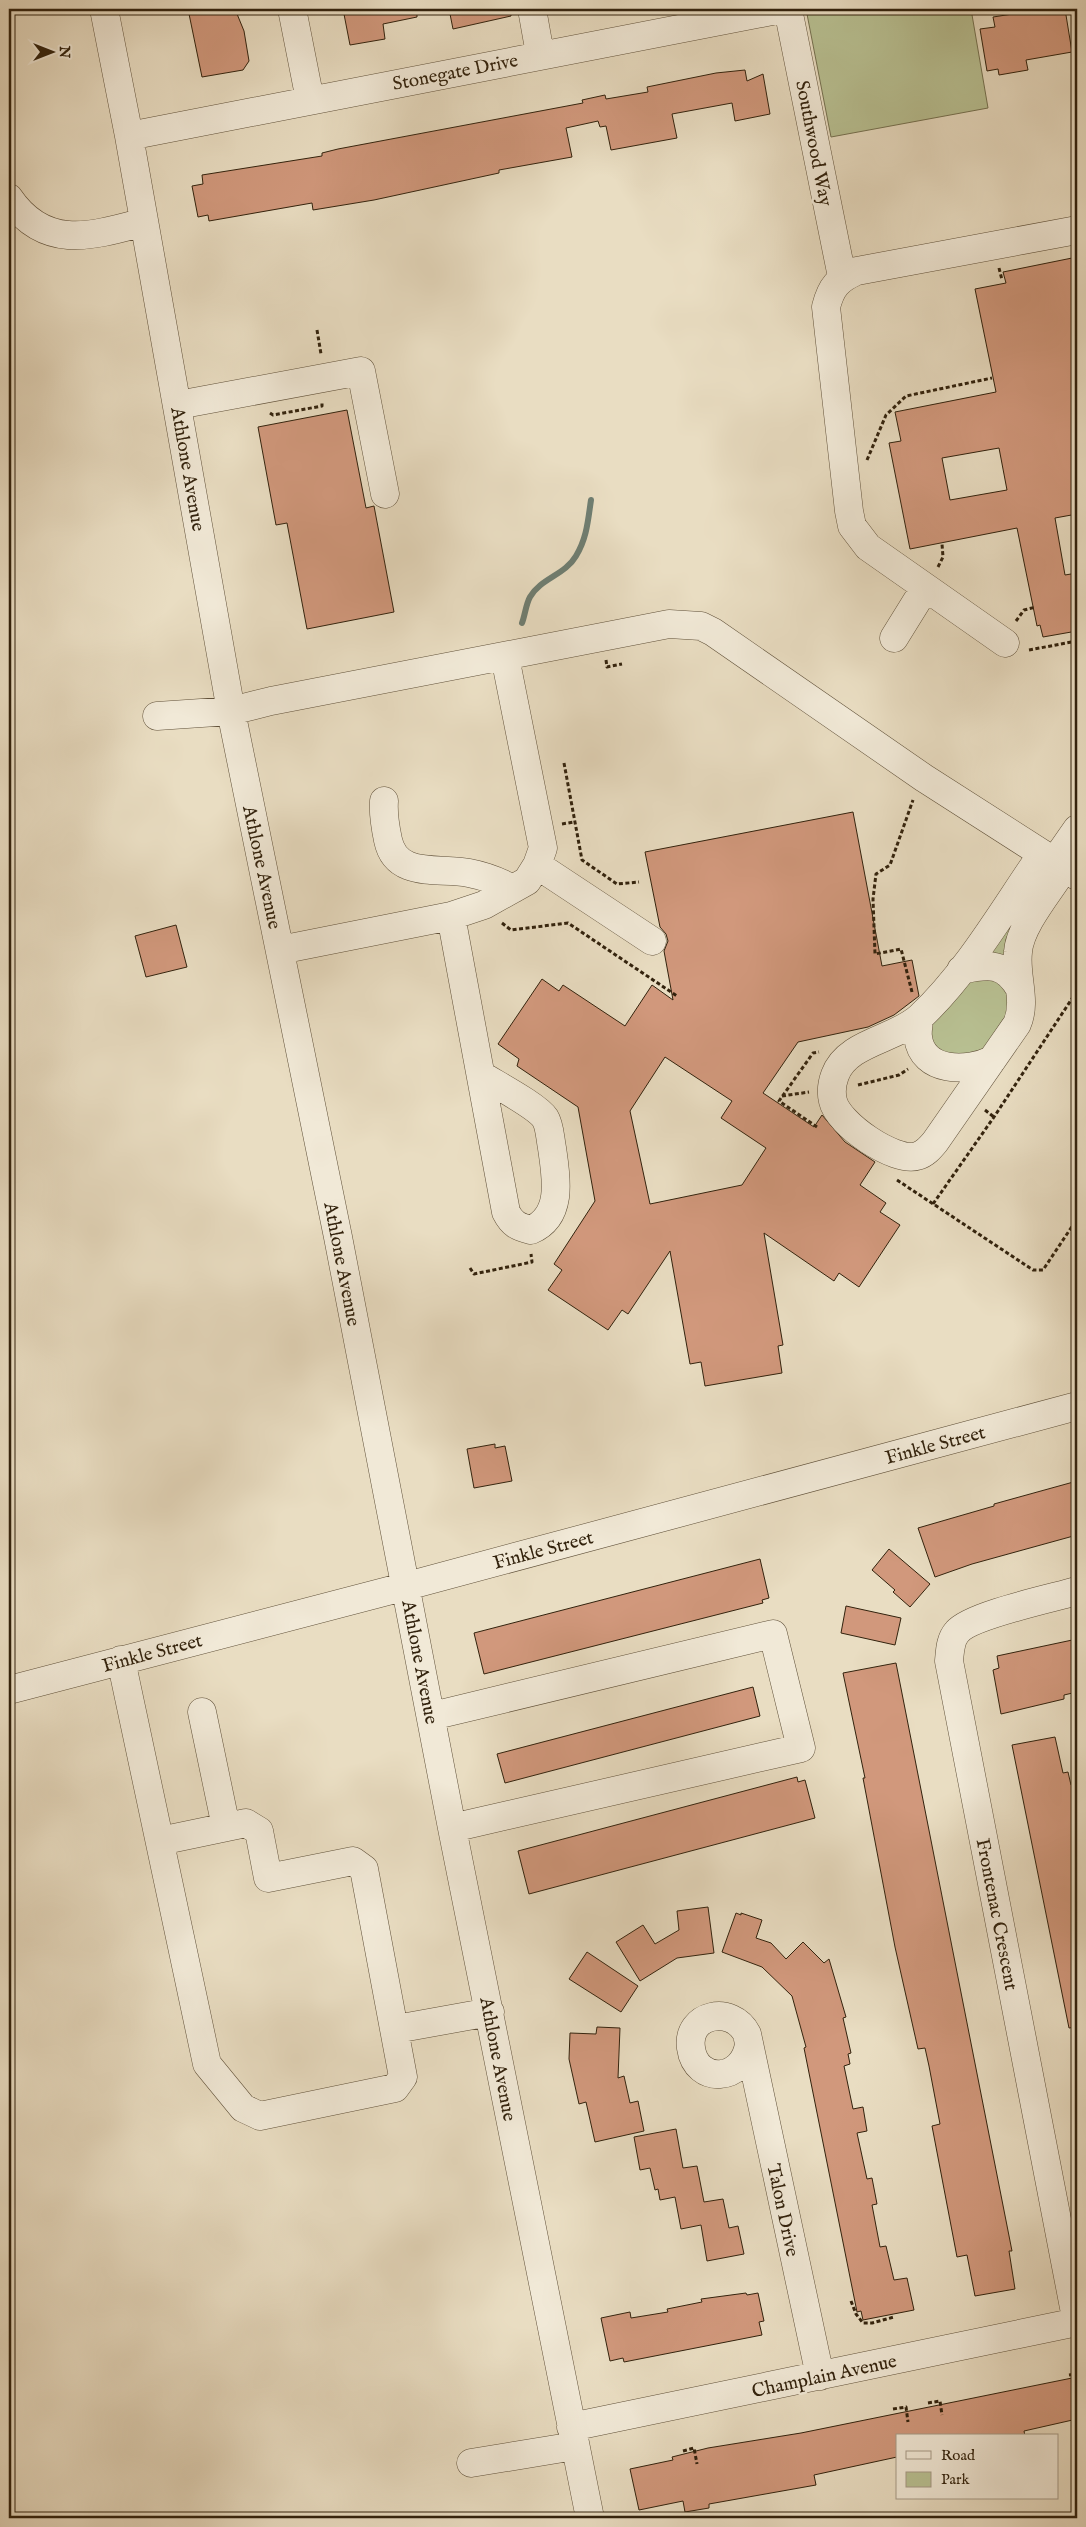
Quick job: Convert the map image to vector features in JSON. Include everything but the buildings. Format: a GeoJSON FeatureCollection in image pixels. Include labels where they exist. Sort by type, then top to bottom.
{"type":"FeatureCollection","features":[{"type":"Feature","properties":{"kind":"street","name":"Athlone Avenue"},"geometry":{"type":"LineString","coordinates":[[104,9],[178,405],[231,711],[407,1586],[452,1828],[590,2518]]}},
{"type":"Feature","properties":{"kind":"street"},"geometry":{"type":"LineString","coordinates":[[292,9],[310,100]]}},
{"type":"Feature","properties":{"kind":"street"},"geometry":{"type":"LineString","coordinates":[[532,9],[540,54]]}},
{"type":"Feature","properties":{"kind":"street","name":"Stonegate Drive"},"geometry":{"type":"LineString","coordinates":[[129,136],[540,54],[782,9]]}},
{"type":"Feature","properties":{"kind":"street","name":"Southwood Way"},"geometry":{"type":"LineString","coordinates":[[788,9],[842,278]]}},
{"type":"Feature","properties":{"kind":"street"},"geometry":{"type":"LineString","coordinates":[[9,198],[30,222],[70,237],[93,236],[144,222]]}},
{"type":"Feature","properties":{"kind":"street"},"geometry":{"type":"LineString","coordinates":[[1005,643],[868,547],[852,526],[826,318],[829,295],[834,285],[842,278],[857,271],[1077,230]]}},
{"type":"Feature","properties":{"kind":"street"},"geometry":{"type":"LineString","coordinates":[[178,405],[361,371],[385,494]]}},
{"type":"Feature","properties":{"kind":"street"},"geometry":{"type":"LineString","coordinates":[[894,638],[925,588]]}},
{"type":"Feature","properties":{"kind":"street"},"geometry":{"type":"LineString","coordinates":[[157,716],[231,711],[271,701],[669,624],[701,626],[713,632],[924,778],[1060,865]]}},
{"type":"Feature","properties":{"kind":"street"},"geometry":{"type":"LineString","coordinates":[[280,950],[450,916],[484,906],[527,881],[537,865],[543,848],[505,657]]}},
{"type":"Feature","properties":{"kind":"street"},"geometry":{"type":"LineString","coordinates":[[384,802],[383,818],[390,851],[402,863],[413,868],[468,872],[487,877],[513,888]]}},
{"type":"Feature","properties":{"kind":"street"},"geometry":{"type":"LineString","coordinates":[[1060,865],[961,970],[919,1018],[902,1030],[846,1057],[836,1074],[832,1089],[833,1103],[850,1126],[894,1154],[909,1157],[917,1156],[927,1151],[1009,1036],[1022,1013],[1017,966],[1021,936],[1060,865],[1077,829]]}},
{"type":"Feature","properties":{"kind":"street"},"geometry":{"type":"LineString","coordinates":[[537,865],[652,941]]}},
{"type":"Feature","properties":{"kind":"street"},"geometry":{"type":"LineString","coordinates":[[450,916],[506,1212],[511,1221],[517,1226],[531,1230],[544,1222],[556,1195],[557,1184],[548,1124],[540,1112],[481,1074]]}},
{"type":"Feature","properties":{"kind":"street"},"geometry":{"type":"LineString","coordinates":[[961,970],[980,966],[1000,968],[1013,977],[1020,989]]}},
{"type":"Feature","properties":{"kind":"street"},"geometry":{"type":"LineString","coordinates":[[919,1018],[918,1038],[922,1050],[939,1064],[961,1069],[978,1066],[992,1060]]}},
{"type":"Feature","properties":{"kind":"street","name":"Finkle Street"},"geometry":{"type":"LineString","coordinates":[[9,1690],[407,1586],[1077,1406]]}},
{"type":"Feature","properties":{"kind":"street","name":"Frontenac Crescent"},"geometry":{"type":"LineString","coordinates":[[1077,1591],[982,1618],[958,1630],[953,1638],[949,1661],[1077,2322]]}},
{"type":"Feature","properties":{"kind":"street"},"geometry":{"type":"LineString","coordinates":[[432,1716],[773,1634],[801,1748],[452,1828]]}},
{"type":"Feature","properties":{"kind":"street"},"geometry":{"type":"LineString","coordinates":[[121,1660],[207,2064],[243,2108],[260,2116],[395,2088],[403,2077],[396,2029],[364,1869],[353,1861],[268,1878],[260,1831],[246,1823],[160,1841]]}},
{"type":"Feature","properties":{"kind":"street"},"geometry":{"type":"LineString","coordinates":[[202,1712],[226,1827]]}},
{"type":"Feature","properties":{"kind":"street"},"geometry":{"type":"LineString","coordinates":[[396,2029],[490,2012]]}},
{"type":"Feature","properties":{"kind":"street","name":"Talon Drive"},"geometry":{"type":"LineString","coordinates":[[749,2044],[820,2376]]}},
{"type":"Feature","properties":{"kind":"street","name":"Champlain Avenue"},"geometry":{"type":"LineString","coordinates":[[471,2463],[820,2376],[1077,2322]]}},
{"type":"Feature","properties":{"kind":"path"},"geometry":{"type":"LineString","coordinates":[[844,470],[859,467],[865,463],[886,414],[906,396],[992,378]]}},
{"type":"Feature","properties":{"kind":"path"},"geometry":{"type":"LineString","coordinates":[[1005,643],[1020,651],[1077,640]]}},
{"type":"Feature","properties":{"kind":"path"},"geometry":{"type":"LineString","coordinates":[[564,763],[582,860],[617,884],[639,882]]}},
{"type":"Feature","properties":{"kind":"path"},"geometry":{"type":"LineString","coordinates":[[484,906],[492,916],[511,930],[568,923],[677,996]]}},
{"type":"Feature","properties":{"kind":"path"},"geometry":{"type":"LineString","coordinates":[[933,1204],[994,1117],[1077,991]]}},
{"type":"Feature","properties":{"kind":"path"},"geometry":{"type":"LineString","coordinates":[[782,1096],[832,1089],[899,1075],[911,1067]]}},
{"type":"Feature","properties":{"kind":"path"},"geometry":{"type":"LineString","coordinates":[[966,1095],[994,1117]]}},
{"type":"Feature","properties":{"kind":"path"},"geometry":{"type":"LineString","coordinates":[[851,2301],[863,2323],[872,2323],[894,2317]]}},
{"type":"Feature","properties":{"kind":"path"},"geometry":{"type":"LineString","coordinates":[[1069,2375],[1077,2374]]}},
{"type":"Feature","properties":{"kind":"path"},"geometry":{"type":"LineString","coordinates":[[928,2403],[940,2401],[942,2415]]}},
{"type":"Feature","properties":{"kind":"path"},"geometry":{"type":"LineString","coordinates":[[893,2409],[906,2407],[908,2422]]}},
{"type":"Feature","properties":{"kind":"path"},"geometry":{"type":"LineString","coordinates":[[683,2451],[694,2448],[697,2464]]}},
{"type":"Feature","properties":{"kind":"green space"},"geometry":{"type":"Polygon","coordinates":[[[806,9],[971,9],[988,108],[831,137],[806,9]]]}},
{"type":"Feature","properties":{"kind":"green space"},"geometry":{"type":"Polygon","coordinates":[[[1031,886],[1006,939],[1005,958],[984,954],[1031,886]]]}},
{"type":"Feature","properties":{"kind":"green space"},"geometry":{"type":"Polygon","coordinates":[[[972,976],[1009,982],[1008,1012],[983,1050],[954,1060],[929,1042],[932,1020],[972,976]]]}},
{"type":"Feature","properties":{"kind":"waterway"},"geometry":{"type":"LineString","coordinates":[[522,623],[530,597],[540,585],[566,568],[580,549],[585,536],[591,500]]}}]}
